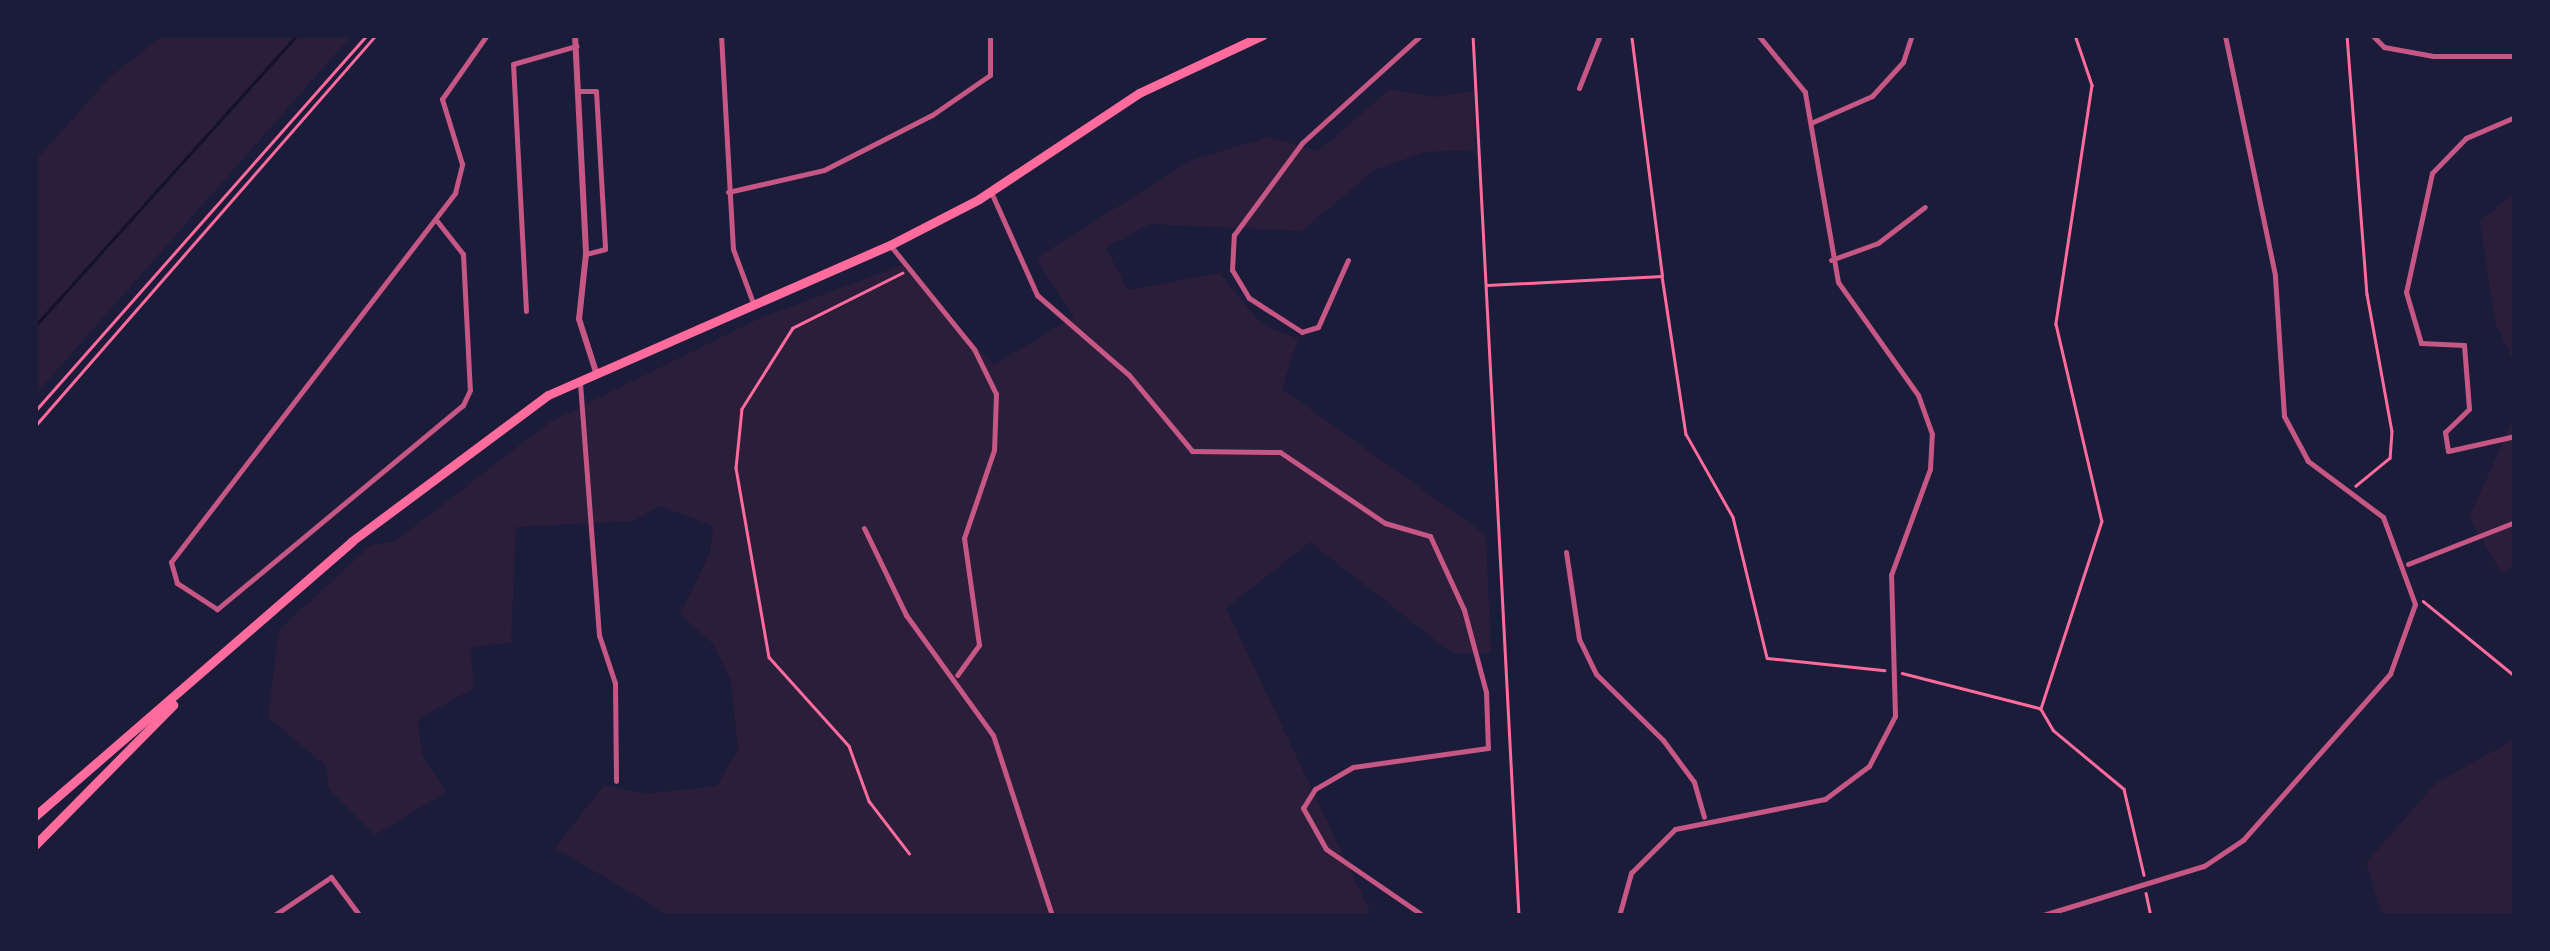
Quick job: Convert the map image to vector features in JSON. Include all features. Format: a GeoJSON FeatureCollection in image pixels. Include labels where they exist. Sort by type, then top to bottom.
{"type":"FeatureCollection","features":[{"type":"Feature","properties":{"kind":"main road"},"geometry":{"type":"LineString","coordinates":[[35,816],[410,495],[578,380],[752,300],[890,245],[991,192],[1138,93],[1246,38],[1263,35]]}},
{"type":"Feature","properties":{"kind":"main road"},"geometry":{"type":"LineString","coordinates":[[35,845],[188,688]]}},
{"type":"Feature","properties":{"kind":"street"},"geometry":{"type":"LineString","coordinates":[[437,222],[462,254],[470,390],[463,406],[217,609],[177,584],[171,562],[437,222],[462,164],[442,99],[486,35]]}},
{"type":"Feature","properties":{"kind":"street"},"geometry":{"type":"LineString","coordinates":[[575,35],[586,254],[579,319],[596,372]]}},
{"type":"Feature","properties":{"kind":"street"},"geometry":{"type":"LineString","coordinates":[[721,35],[732,249],[752,300]]}},
{"type":"Feature","properties":{"kind":"street"},"geometry":{"type":"LineString","coordinates":[[728,192],[773,188],[880,145],[990,75],[990,35]]}},
{"type":"Feature","properties":{"kind":"street"},"geometry":{"type":"LineString","coordinates":[[1348,260],[1318,328],[1302,332],[1249,298],[1232,270],[1234,235],[1302,143],[1421,35]]}},
{"type":"Feature","properties":{"kind":"street"},"geometry":{"type":"LineString","coordinates":[[1578,88],[1600,35]]}},
{"type":"Feature","properties":{"kind":"street"},"geometry":{"type":"LineString","coordinates":[[1619,916],[1631,873],[1652,846],[1704,817],[1809,804],[1853,782],[1889,733],[1896,672],[1891,575],[1924,490],[1932,434],[1918,395],[1856,318],[1831,260],[1812,122],[1792,65],[1758,35]]}},
{"type":"Feature","properties":{"kind":"street"},"geometry":{"type":"LineString","coordinates":[[1812,122],[1872,96],[1903,62],[1912,35]]}},
{"type":"Feature","properties":{"kind":"street"},"geometry":{"type":"LineString","coordinates":[[2040,916],[2204,866],[2244,840],[2390,674],[2414,596],[2408,564],[2382,518],[2308,461],[2284,416],[2275,275],[2225,35]]}},
{"type":"Feature","properties":{"kind":"street"},"geometry":{"type":"LineString","coordinates":[[2372,35],[2384,47],[2433,56],[2515,56]]}},
{"type":"Feature","properties":{"kind":"street"},"geometry":{"type":"LineString","coordinates":[[526,311],[513,64],[576,46]]}},
{"type":"Feature","properties":{"kind":"street"},"geometry":{"type":"LineString","coordinates":[[578,91],[596,90],[604,249],[586,254]]}},
{"type":"Feature","properties":{"kind":"street"},"geometry":{"type":"LineString","coordinates":[[2515,117],[2466,138],[2432,173],[2406,292],[2420,343],[2464,345],[2469,409],[2448,426],[2448,451],[2515,436]]}},
{"type":"Feature","properties":{"kind":"street"},"geometry":{"type":"LineString","coordinates":[[991,192],[1036,295],[1129,375],[1192,451],[1280,452],[1386,523],[1430,536],[1464,610],[1486,692],[1488,748],[1353,767],[1315,789],[1303,808],[1326,849],[1424,916]]}},
{"type":"Feature","properties":{"kind":"street"},"geometry":{"type":"LineString","coordinates":[[1831,260],[1878,243],[1925,207]]}},
{"type":"Feature","properties":{"kind":"street"},"geometry":{"type":"LineString","coordinates":[[890,245],[974,349],[996,394],[994,450],[964,538],[979,645],[957,675]]}},
{"type":"Feature","properties":{"kind":"street"},"geometry":{"type":"LineString","coordinates":[[578,380],[588,412],[598,635],[615,683],[616,781]]}},
{"type":"Feature","properties":{"kind":"street"},"geometry":{"type":"LineString","coordinates":[[2408,564],[2515,522]]}},
{"type":"Feature","properties":{"kind":"street"},"geometry":{"type":"LineString","coordinates":[[864,528],[906,615],[957,675],[993,735],[1052,916]]}},
{"type":"Feature","properties":{"kind":"street"},"geometry":{"type":"LineString","coordinates":[[1566,552],[1579,639],[1596,674],[1662,740],[1694,782],[1704,817]]}},
{"type":"Feature","properties":{"kind":"street"},"geometry":{"type":"LineString","coordinates":[[273,916],[331,878],[360,916]]}},
{"type":"Feature","properties":{"kind":"path"},"geometry":{"type":"LineString","coordinates":[[35,411],[366,35]]}},
{"type":"Feature","properties":{"kind":"path"},"geometry":{"type":"LineString","coordinates":[[35,426],[376,35]]}},
{"type":"Feature","properties":{"kind":"path"},"geometry":{"type":"LineString","coordinates":[[1474,35],[1519,916]]}},
{"type":"Feature","properties":{"kind":"path"},"geometry":{"type":"LineString","coordinates":[[1631,35],[1686,434],[1733,516],[1767,658],[1896,672],[2041,709]]}},
{"type":"Feature","properties":{"kind":"path"},"geometry":{"type":"LineString","coordinates":[[2074,35],[2092,85],[2056,324],[2102,521],[2041,709],[2052,730],[2124,789],[2151,916]]}},
{"type":"Feature","properties":{"kind":"path"},"geometry":{"type":"LineString","coordinates":[[2347,35],[2367,294],[2392,432],[2390,458],[2352,492]]}},
{"type":"Feature","properties":{"kind":"path"},"geometry":{"type":"LineString","coordinates":[[906,267],[899,281],[793,328],[742,409],[736,468],[769,657],[849,746],[869,801],[909,853]]}},
{"type":"Feature","properties":{"kind":"path"},"geometry":{"type":"LineString","coordinates":[[1486,285],[1662,276]]}},
{"type":"Feature","properties":{"kind":"path"},"geometry":{"type":"LineString","coordinates":[[2414,596],[2515,676]]}},
{"type":"Feature","properties":{"kind":"path"},"geometry":{"type":"LineString","coordinates":[[2515,841],[2515,890]]}},
{"type":"Feature","properties":{"kind":"shaded area"},"geometry":{"type":"Polygon","coordinates":[[[164,35],[352,35],[35,395],[35,161],[111,76],[164,35]]]}},
{"type":"Feature","properties":{"kind":"shaded area"},"geometry":{"type":"Polygon","coordinates":[[[1390,89],[1432,97],[1474,91],[1475,150],[1425,152],[1374,170],[1302,231],[1149,224],[1106,248],[1128,290],[1220,273],[1261,324],[1298,339],[1282,389],[1486,535],[1491,653],[1452,653],[1310,542],[1226,608],[1372,916],[670,916],[555,848],[604,785],[644,794],[717,786],[738,749],[731,681],[713,644],[680,614],[710,553],[713,526],[660,506],[633,521],[516,527],[511,643],[470,647],[474,688],[418,719],[422,754],[446,792],[375,835],[329,789],[325,765],[268,717],[279,630],[371,545],[394,542],[550,422],[758,319],[902,265],[994,365],[1074,317],[1036,258],[1192,160],[1268,137],[1319,151],[1390,89]]]}},
{"type":"Feature","properties":{"kind":"shaded area"},"geometry":{"type":"Polygon","coordinates":[[[2515,191],[2515,365],[2495,322],[2480,222],[2515,191]]]}},
{"type":"Feature","properties":{"kind":"shaded area"},"geometry":{"type":"Polygon","coordinates":[[[2515,414],[2515,564],[2502,574],[2469,518],[2515,414]]]}},
{"type":"Feature","properties":{"kind":"shaded area"},"geometry":{"type":"Polygon","coordinates":[[[2515,739],[2515,916],[2382,916],[2366,863],[2436,783],[2515,739]]]}},
{"type":"Feature","properties":{"kind":"waterway"},"geometry":{"type":"LineString","coordinates":[[35,326],[297,35]]}}]}
